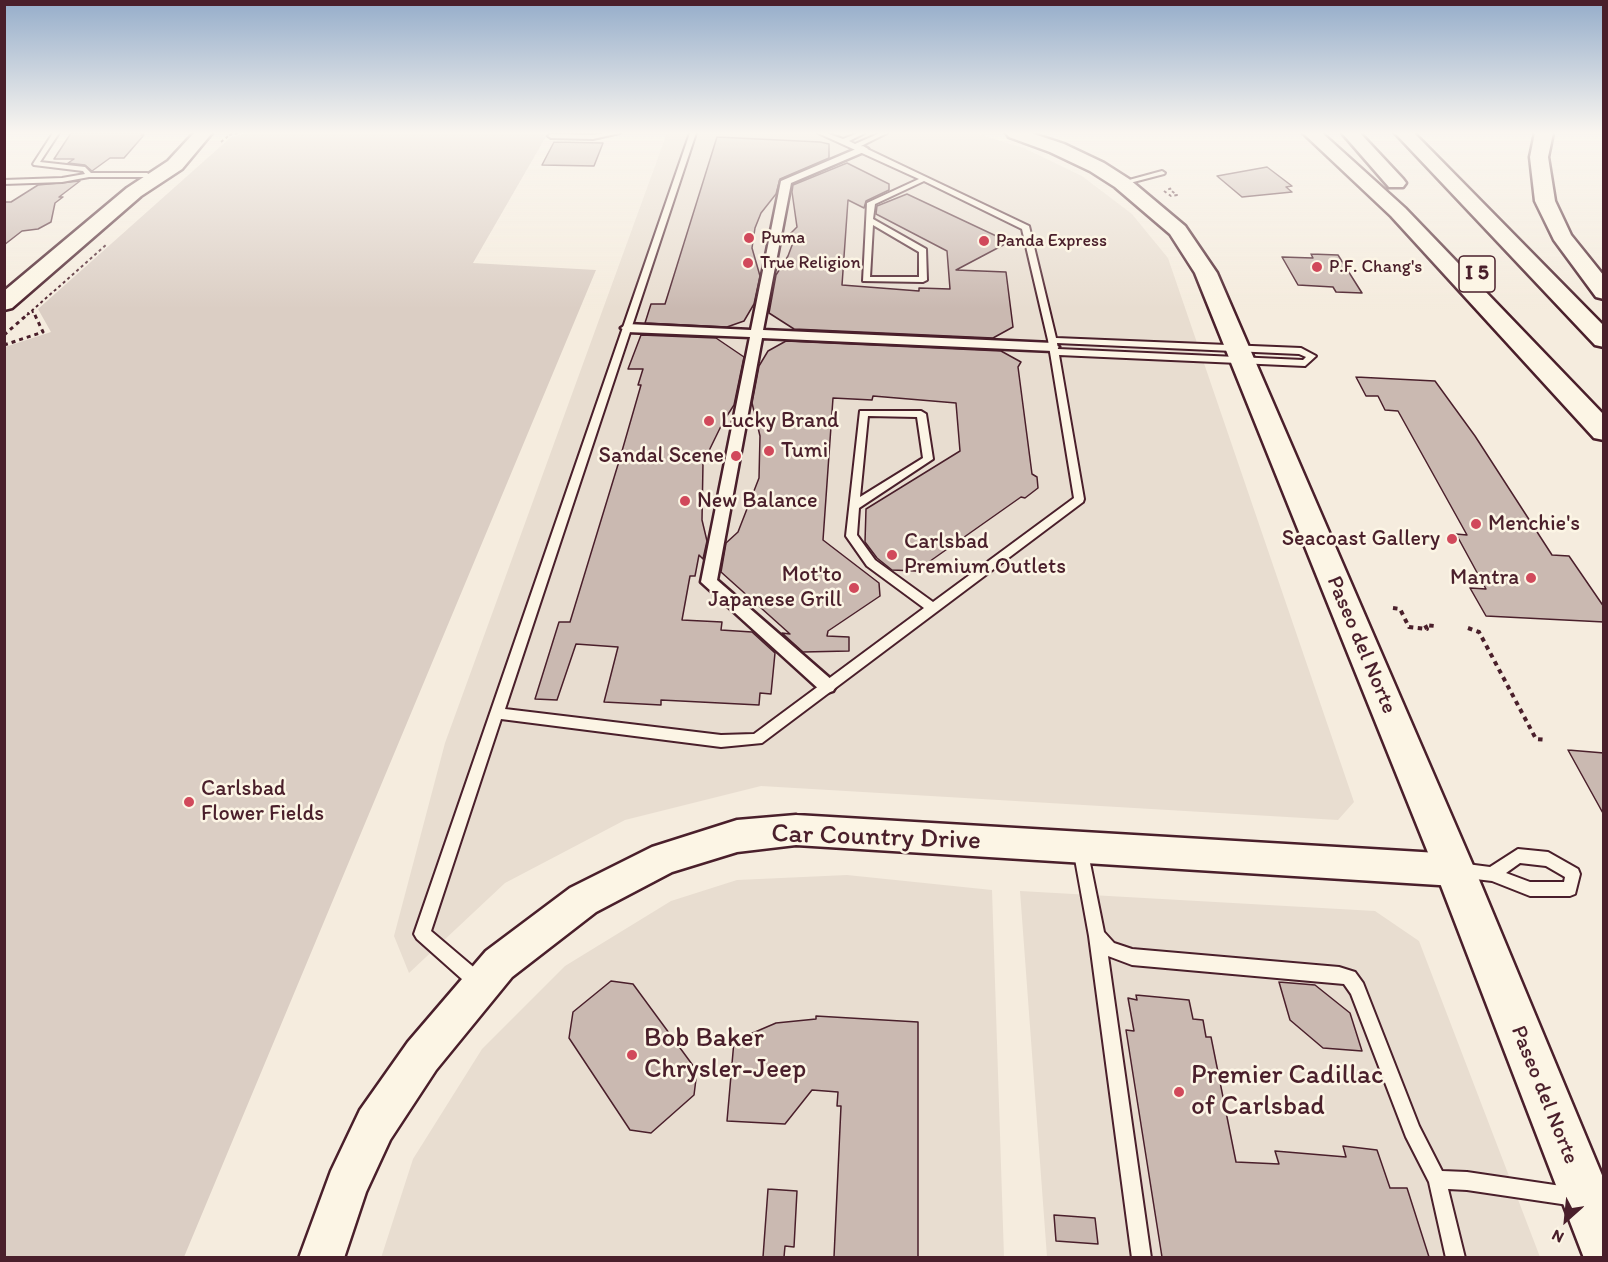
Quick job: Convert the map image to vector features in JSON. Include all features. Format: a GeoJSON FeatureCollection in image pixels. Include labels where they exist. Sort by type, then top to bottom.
{"type":"FeatureCollection","features":[{"type":"Feature","properties":{"kind":"main road"},"geometry":{"type":"LineString","coordinates":[[4,303],[131,192]]}},
{"type":"Feature","properties":{"kind":"main road","name":"Paseo del Norte"},"geometry":{"type":"LineString","coordinates":[[1133,192],[1178,230],[1206,273],[1240,354],[1473,872],[1595,1221]]}},
{"type":"Feature","properties":{"kind":"main road"},"geometry":{"type":"LineString","coordinates":[[1376,192],[1398,212],[1604,432]]}},
{"type":"Feature","properties":{"kind":"main road","name":"I 5"},"geometry":{"type":"LineString","coordinates":[[1404,192],[1604,416]]}},
{"type":"Feature","properties":{"kind":"main road","name":"I 5"},"geometry":{"type":"LineString","coordinates":[[1462,192],[1604,340]]}},
{"type":"Feature","properties":{"kind":"main road"},"geometry":{"type":"LineString","coordinates":[[1544,192],[1545,201],[1561,236],[1604,292]]}},
{"type":"Feature","properties":{"kind":"street"},"geometry":{"type":"LineString","coordinates":[[784,192],[709,582],[827,686]]}},
{"type":"Feature","properties":{"kind":"street"},"geometry":{"type":"LineString","coordinates":[[627,328],[1053,346]]}},
{"type":"Feature","properties":{"kind":"street","name":"Car Country Drive"},"geometry":{"type":"LineString","coordinates":[[321,1257],[346,1186],[375,1125],[422,1056],[499,964],[583,900],[664,858],[737,836],[796,830],[1473,872]]}},
{"type":"Feature","properties":{"kind":"lane"},"geometry":{"type":"LineString","coordinates":[[481,985],[422,934],[673,192]]}},
{"type":"Feature","properties":{"kind":"lane"},"geometry":{"type":"LineString","coordinates":[[869,220],[923,251],[923,280],[866,279],[869,220],[871,202],[893,192]]}},
{"type":"Feature","properties":{"kind":"lane"},"geometry":{"type":"LineString","coordinates":[[496,713],[721,741],[757,739],[1079,500],[1053,346],[1026,228],[952,192]]}},
{"type":"Feature","properties":{"kind":"lane"},"geometry":{"type":"LineString","coordinates":[[1053,346],[1240,354],[1301,351],[1312,356],[1305,363],[1240,354]]}},
{"type":"Feature","properties":{"kind":"lane"},"geometry":{"type":"LineString","coordinates":[[854,506],[927,459],[921,414],[863,413],[851,536],[871,563],[933,608]]}},
{"type":"Feature","properties":{"kind":"lane"},"geometry":{"type":"LineString","coordinates":[[1080,847],[1097,936],[1142,1257]]}},
{"type":"Feature","properties":{"kind":"lane"},"geometry":{"type":"LineString","coordinates":[[1518,856],[1548,859],[1573,874],[1570,889],[1530,889],[1473,872],[1518,856]]}},
{"type":"Feature","properties":{"kind":"lane"},"geometry":{"type":"LineString","coordinates":[[1097,936],[1109,949],[1132,957],[1339,975],[1349,978],[1358,989],[1412,1131],[1437,1180],[1456,1257]]}},
{"type":"Feature","properties":{"kind":"lane"},"geometry":{"type":"LineString","coordinates":[[1437,1180],[1467,1180],[1595,1221]]}},
{"type":"Feature","properties":{"kind":"path"},"geometry":{"type":"LineString","coordinates":[[1166,192],[1171,196],[1177,195],[1173,192]]}},
{"type":"Feature","properties":{"kind":"path"},"geometry":{"type":"LineString","coordinates":[[4,345],[43,332],[32,310]]}},
{"type":"Feature","properties":{"kind":"path"},"geometry":{"type":"LineString","coordinates":[[1393,608],[1400,609],[1409,627],[1427,629],[1425,625],[1435,626]]}},
{"type":"Feature","properties":{"kind":"path"},"geometry":{"type":"LineString","coordinates":[[1468,628],[1479,632],[1536,739],[1547,740]]}},
{"type":"Feature","properties":{"kind":"shaded area","name":"Carlsbad Flower Fields"},"geometry":{"type":"Polygon","coordinates":[[[169,192],[514,192],[473,263],[596,270],[184,1257],[5,1257],[5,347],[51,332],[38,309],[169,192]]]}},
{"type":"Feature","properties":{"kind":"shaded area","name":"Carlsbad Premium Outlets"},"geometry":{"type":"Polygon","coordinates":[[[646,192],[1103,192],[1132,214],[1168,258],[1354,802],[1338,820],[761,786],[625,820],[505,883],[409,973],[394,936],[445,743],[646,192]]]}},
{"type":"Feature","properties":{"kind":"shaded area"},"geometry":{"type":"Polygon","coordinates":[[[847,875],[992,890],[1004,1257],[381,1258],[413,1159],[482,1049],[565,966],[671,901],[737,880],[847,875]]]}},
{"type":"Feature","properties":{"kind":"shaded area"},"geometry":{"type":"Polygon","coordinates":[[[1020,891],[1375,911],[1419,941],[1540,1257],[1047,1257],[1020,891]]]}},
{"type":"Feature","properties":{"kind":"building"},"geometry":{"type":"Polygon","coordinates":[[[27,192],[66,192],[55,203],[51,222],[38,229],[22,231],[4,245],[4,202],[11,202],[27,192]]]}},
{"type":"Feature","properties":{"kind":"building"},"geometry":{"type":"Polygon","coordinates":[[[700,192],[777,192],[761,213],[755,228],[752,248],[760,276],[754,304],[744,321],[727,327],[645,323],[651,304],[665,304],[700,192]]]}},
{"type":"Feature","properties":{"kind":"building"},"geometry":{"type":"Polygon","coordinates":[[[792,192],[885,192],[866,201],[864,208],[848,200],[842,285],[919,291],[919,288],[950,289],[947,251],[876,214],[877,206],[907,194],[1009,242],[956,270],[1006,272],[1013,327],[993,338],[794,329],[769,313],[776,275],[788,256],[794,240],[790,234],[797,227],[792,192]]]}},
{"type":"Feature","properties":{"kind":"building"},"geometry":{"type":"Polygon","coordinates":[[[1236,192],[1292,192],[1242,197],[1236,192]]]}},
{"type":"Feature","properties":{"kind":"building","name":"P.F. Chang's"},"geometry":{"type":"Polygon","coordinates":[[[1311,254],[1338,255],[1362,293],[1336,292],[1333,287],[1298,285],[1282,257],[1313,258],[1311,254]]]}},
{"type":"Feature","properties":{"kind":"building"},"geometry":{"type":"Polygon","coordinates":[[[641,335],[716,338],[744,357],[734,405],[703,463],[702,520],[707,541],[703,559],[699,555],[695,576],[690,576],[682,620],[722,622],[721,630],[752,632],[775,653],[771,694],[760,693],[759,705],[661,700],[661,705],[604,702],[618,647],[576,644],[557,700],[535,699],[559,622],[570,622],[620,458],[641,385],[638,385],[643,369],[628,369],[641,335]]]}},
{"type":"Feature","properties":{"kind":"building"},"geometry":{"type":"Polygon","coordinates":[[[786,341],[1001,351],[1021,362],[1018,367],[1032,474],[1037,477],[1038,488],[1025,498],[1021,497],[916,571],[892,570],[877,558],[865,542],[866,509],[960,451],[956,403],[873,396],[872,400],[833,398],[823,540],[879,583],[880,596],[828,631],[827,636],[849,637],[849,651],[803,652],[782,633],[790,634],[721,572],[726,543],[738,532],[759,478],[760,436],[752,403],[759,366],[768,351],[786,341]]]}},
{"type":"Feature","properties":{"kind":"building"},"geometry":{"type":"Polygon","coordinates":[[[1356,377],[1435,381],[1475,436],[1552,555],[1569,556],[1604,607],[1604,622],[1486,616],[1470,588],[1486,589],[1456,534],[1467,535],[1398,411],[1385,410],[1378,396],[1366,396],[1356,377]]]}},
{"type":"Feature","properties":{"kind":"building"},"geometry":{"type":"Polygon","coordinates":[[[1568,750],[1604,753],[1604,815],[1568,750]]]}},
{"type":"Feature","properties":{"kind":"building","name":"Bob Baker Chrysler-Jeep"},"geometry":{"type":"Polygon","coordinates":[[[611,981],[633,984],[697,1071],[694,1095],[651,1133],[630,1130],[569,1038],[573,1012],[611,981]]]}},
{"type":"Feature","properties":{"kind":"building"},"geometry":{"type":"Polygon","coordinates":[[[1279,982],[1315,985],[1350,1013],[1362,1051],[1323,1048],[1290,1020],[1279,982]]]}},
{"type":"Feature","properties":{"kind":"building","name":"Premier Cadillac of Carlsbad"},"geometry":{"type":"Polygon","coordinates":[[[1136,995],[1189,1000],[1193,1019],[1203,1020],[1206,1037],[1211,1037],[1236,1162],[1279,1164],[1275,1151],[1346,1157],[1343,1146],[1377,1150],[1390,1188],[1407,1188],[1429,1257],[1162,1257],[1126,1030],[1134,1031],[1128,998],[1137,1000],[1136,995]]]}},
{"type":"Feature","properties":{"kind":"building"},"geometry":{"type":"Polygon","coordinates":[[[816,1016],[918,1022],[918,1257],[834,1257],[841,1106],[837,1106],[838,1092],[812,1090],[785,1124],[727,1121],[734,1041],[776,1023],[816,1019],[816,1016]]]}},
{"type":"Feature","properties":{"kind":"building"},"geometry":{"type":"Polygon","coordinates":[[[768,1189],[797,1191],[794,1247],[785,1246],[784,1257],[763,1257],[768,1189]]]}},
{"type":"Feature","properties":{"kind":"building"},"geometry":{"type":"Polygon","coordinates":[[[1054,1215],[1095,1218],[1098,1244],[1056,1241],[1054,1215]]]}},
{"type":"Feature","properties":{"kind":"place","name":"Puma"},"geometry":{"type":"Point","coordinates":[749,238]}},
{"type":"Feature","properties":{"kind":"place","name":"Panda Express"},"geometry":{"type":"Point","coordinates":[984,241]}},
{"type":"Feature","properties":{"kind":"place","name":"True Religion"},"geometry":{"type":"Point","coordinates":[748,263]}},
{"type":"Feature","properties":{"kind":"place","name":"P.F. Chang's"},"geometry":{"type":"Point","coordinates":[1317,267]}},
{"type":"Feature","properties":{"kind":"place","name":"Lucky Brand"},"geometry":{"type":"Point","coordinates":[709,421]}},
{"type":"Feature","properties":{"kind":"place","name":"Tumi"},"geometry":{"type":"Point","coordinates":[769,451]}},
{"type":"Feature","properties":{"kind":"place","name":"Sandal Scene"},"geometry":{"type":"Point","coordinates":[736,456]}},
{"type":"Feature","properties":{"kind":"place","name":"New Balance"},"geometry":{"type":"Point","coordinates":[685,501]}},
{"type":"Feature","properties":{"kind":"place","name":"Menchie's"},"geometry":{"type":"Point","coordinates":[1476,524]}},
{"type":"Feature","properties":{"kind":"place","name":"Seacoast Gallery"},"geometry":{"type":"Point","coordinates":[1452,539]}},
{"type":"Feature","properties":{"kind":"place","name":"Carlsbad Premium Outlets"},"geometry":{"type":"Point","coordinates":[892,555]}},
{"type":"Feature","properties":{"kind":"place","name":"Mantra"},"geometry":{"type":"Point","coordinates":[1531,578]}},
{"type":"Feature","properties":{"kind":"place","name":"Mot'to Japanese Grill"},"geometry":{"type":"Point","coordinates":[854,588]}},
{"type":"Feature","properties":{"kind":"place","name":"Carlsbad Flower Fields"},"geometry":{"type":"Point","coordinates":[189,802]}},
{"type":"Feature","properties":{"kind":"place","name":"Bob Baker Chrysler-Jeep"},"geometry":{"type":"Point","coordinates":[632,1055]}},
{"type":"Feature","properties":{"kind":"place","name":"Premier Cadillac of Carlsbad"},"geometry":{"type":"Point","coordinates":[1179,1092]}}]}
